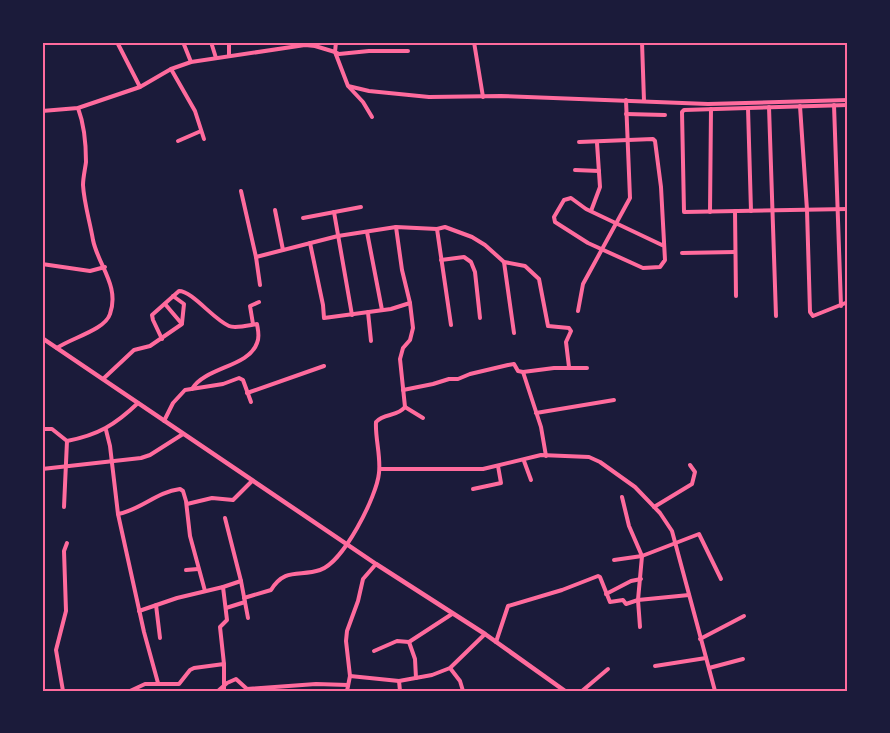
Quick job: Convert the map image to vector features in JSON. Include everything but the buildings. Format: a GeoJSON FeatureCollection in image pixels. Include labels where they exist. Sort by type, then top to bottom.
{"type":"FeatureCollection","features":[{"type":"Feature","properties":{"kind":"street"},"geometry":{"type":"LineString","coordinates":[[117,42],[140,87]]}},
{"type":"Feature","properties":{"kind":"street"},"geometry":{"type":"LineString","coordinates":[[183,42],[191,62]]}},
{"type":"Feature","properties":{"kind":"street"},"geometry":{"type":"LineString","coordinates":[[211,42],[216,57]]}},
{"type":"Feature","properties":{"kind":"street"},"geometry":{"type":"LineString","coordinates":[[228,42],[230,56]]}},
{"type":"Feature","properties":{"kind":"street"},"geometry":{"type":"LineString","coordinates":[[336,42],[335,52],[348,86],[363,102],[372,117]]}},
{"type":"Feature","properties":{"kind":"street"},"geometry":{"type":"LineString","coordinates":[[474,42],[483,97]]}},
{"type":"Feature","properties":{"kind":"street"},"geometry":{"type":"LineString","coordinates":[[642,42],[644,101]]}},
{"type":"Feature","properties":{"kind":"street"},"geometry":{"type":"LineString","coordinates":[[42,111],[78,108],[140,87],[171,69],[216,57],[315,44],[335,52],[408,51]]}},
{"type":"Feature","properties":{"kind":"street"},"geometry":{"type":"LineString","coordinates":[[171,69],[191,102],[204,140]]}},
{"type":"Feature","properties":{"kind":"street"},"geometry":{"type":"LineString","coordinates":[[348,86],[369,91],[429,97],[626,100],[708,104],[848,100]]}},
{"type":"Feature","properties":{"kind":"street"},"geometry":{"type":"LineString","coordinates":[[578,311],[583,284],[630,198],[626,100]]}},
{"type":"Feature","properties":{"kind":"street"},"geometry":{"type":"LineString","coordinates":[[834,105],[841,306]]}},
{"type":"Feature","properties":{"kind":"street"},"geometry":{"type":"LineString","coordinates":[[848,105],[684,110],[682,112],[682,209],[685,213],[848,209]]}},
{"type":"Feature","properties":{"kind":"street"},"geometry":{"type":"LineString","coordinates":[[800,106],[807,210],[810,312],[816,316],[848,302]]}},
{"type":"Feature","properties":{"kind":"street"},"geometry":{"type":"LineString","coordinates":[[769,107],[776,316]]}},
{"type":"Feature","properties":{"kind":"street"},"geometry":{"type":"LineString","coordinates":[[57,348],[72,338],[101,326],[107,320],[113,298],[105,267],[95,247],[83,187],[85,151],[83,122],[78,108]]}},
{"type":"Feature","properties":{"kind":"street"},"geometry":{"type":"LineString","coordinates":[[748,108],[751,211]]}},
{"type":"Feature","properties":{"kind":"street"},"geometry":{"type":"LineString","coordinates":[[710,212],[711,109]]}},
{"type":"Feature","properties":{"kind":"street"},"geometry":{"type":"LineString","coordinates":[[626,114],[665,115]]}},
{"type":"Feature","properties":{"kind":"street"},"geometry":{"type":"LineString","coordinates":[[178,141],[201,131]]}},
{"type":"Feature","properties":{"kind":"street"},"geometry":{"type":"LineString","coordinates":[[579,142],[653,140],[657,144],[664,246],[665,261],[663,265],[649,269],[643,268],[558,225],[554,220],[564,200],[568,198],[591,212],[664,246]]}},
{"type":"Feature","properties":{"kind":"street"},"geometry":{"type":"LineString","coordinates":[[591,212],[600,191],[597,143]]}},
{"type":"Feature","properties":{"kind":"street"},"geometry":{"type":"LineString","coordinates":[[575,170],[599,171]]}},
{"type":"Feature","properties":{"kind":"street"},"geometry":{"type":"LineString","coordinates":[[241,192],[260,285]]}},
{"type":"Feature","properties":{"kind":"street"},"geometry":{"type":"LineString","coordinates":[[303,218],[361,207]]}},
{"type":"Feature","properties":{"kind":"street"},"geometry":{"type":"LineString","coordinates":[[275,210],[283,250]]}},
{"type":"Feature","properties":{"kind":"street"},"geometry":{"type":"LineString","coordinates":[[735,211],[736,296]]}},
{"type":"Feature","properties":{"kind":"street"},"geometry":{"type":"LineString","coordinates":[[334,213],[352,315]]}},
{"type":"Feature","properties":{"kind":"street"},"geometry":{"type":"LineString","coordinates":[[256,257],[338,236],[396,227],[452,228],[485,244],[504,262],[525,266],[539,279],[548,326],[568,328],[571,331],[566,342],[569,367]]}},
{"type":"Feature","properties":{"kind":"street"},"geometry":{"type":"LineString","coordinates":[[396,227],[413,328],[400,360],[405,407]]}},
{"type":"Feature","properties":{"kind":"street"},"geometry":{"type":"LineString","coordinates":[[437,229],[451,325]]}},
{"type":"Feature","properties":{"kind":"street"},"geometry":{"type":"LineString","coordinates":[[367,232],[382,310]]}},
{"type":"Feature","properties":{"kind":"street"},"geometry":{"type":"LineString","coordinates":[[310,243],[324,318],[382,310],[410,303]]}},
{"type":"Feature","properties":{"kind":"street"},"geometry":{"type":"LineString","coordinates":[[682,253],[735,252]]}},
{"type":"Feature","properties":{"kind":"street"},"geometry":{"type":"LineString","coordinates":[[441,260],[464,257],[471,262],[475,272],[480,318]]}},
{"type":"Feature","properties":{"kind":"street"},"geometry":{"type":"LineString","coordinates":[[504,262],[514,333]]}},
{"type":"Feature","properties":{"kind":"street"},"geometry":{"type":"LineString","coordinates":[[42,264],[90,271],[105,267]]}},
{"type":"Feature","properties":{"kind":"street"},"geometry":{"type":"LineString","coordinates":[[162,339],[152,318],[153,313],[178,291],[187,292],[211,314],[230,327],[257,324],[259,339],[255,348],[244,357],[199,381],[192,388]]}},
{"type":"Feature","properties":{"kind":"street"},"geometry":{"type":"LineString","coordinates":[[103,379],[134,350],[150,346],[182,324],[184,304],[173,296]]}},
{"type":"Feature","properties":{"kind":"street"},"geometry":{"type":"LineString","coordinates":[[253,324],[250,306],[259,302]]}},
{"type":"Feature","properties":{"kind":"street"},"geometry":{"type":"LineString","coordinates":[[165,304],[182,324]]}},
{"type":"Feature","properties":{"kind":"street"},"geometry":{"type":"LineString","coordinates":[[368,312],[371,341]]}},
{"type":"Feature","properties":{"kind":"street"},"geometry":{"type":"LineString","coordinates":[[42,338],[376,564],[485,634],[565,691]]}},
{"type":"Feature","properties":{"kind":"street"},"geometry":{"type":"LineString","coordinates":[[403,390],[458,379],[512,364],[519,372],[569,367],[587,368]]}},
{"type":"Feature","properties":{"kind":"street"},"geometry":{"type":"LineString","coordinates":[[247,393],[324,366]]}},
{"type":"Feature","properties":{"kind":"street"},"geometry":{"type":"LineString","coordinates":[[523,372],[546,456]]}},
{"type":"Feature","properties":{"kind":"street"},"geometry":{"type":"LineString","coordinates":[[164,421],[173,403],[185,390],[192,388],[223,384],[241,378],[251,402]]}},
{"type":"Feature","properties":{"kind":"street"},"geometry":{"type":"LineString","coordinates":[[536,413],[614,400]]}},
{"type":"Feature","properties":{"kind":"street"},"geometry":{"type":"LineString","coordinates":[[66,441],[106,430],[138,403]]}},
{"type":"Feature","properties":{"kind":"street"},"geometry":{"type":"LineString","coordinates":[[405,407],[423,418]]}},
{"type":"Feature","properties":{"kind":"street"},"geometry":{"type":"LineString","coordinates":[[226,608],[272,590],[277,580],[286,574],[322,570],[337,560],[371,500],[378,482],[380,469],[376,422],[382,417],[399,413],[405,407]]}},
{"type":"Feature","properties":{"kind":"street"},"geometry":{"type":"LineString","coordinates":[[42,429],[52,429],[66,441],[64,507]]}},
{"type":"Feature","properties":{"kind":"street"},"geometry":{"type":"LineString","coordinates":[[106,430],[118,514],[139,611],[158,683]]}},
{"type":"Feature","properties":{"kind":"street"},"geometry":{"type":"LineString","coordinates":[[42,470],[145,457],[183,434]]}},
{"type":"Feature","properties":{"kind":"street"},"geometry":{"type":"LineString","coordinates":[[380,469],[468,469],[498,466],[546,456],[561,458],[584,456],[594,459],[635,487],[670,528],[715,691]]}},
{"type":"Feature","properties":{"kind":"street"},"geometry":{"type":"LineString","coordinates":[[524,461],[531,480]]}},
{"type":"Feature","properties":{"kind":"street"},"geometry":{"type":"LineString","coordinates":[[654,507],[692,484],[695,472],[690,465]]}},
{"type":"Feature","properties":{"kind":"street"},"geometry":{"type":"LineString","coordinates":[[473,489],[501,483],[498,466]]}},
{"type":"Feature","properties":{"kind":"street"},"geometry":{"type":"LineString","coordinates":[[187,504],[212,498],[234,500],[252,481]]}},
{"type":"Feature","properties":{"kind":"street"},"geometry":{"type":"LineString","coordinates":[[118,514],[131,511],[154,497],[178,489],[183,491],[187,504],[190,536],[205,591]]}},
{"type":"Feature","properties":{"kind":"street"},"geometry":{"type":"LineString","coordinates":[[622,497],[629,526],[642,556],[638,600],[640,627]]}},
{"type":"Feature","properties":{"kind":"street"},"geometry":{"type":"LineString","coordinates":[[225,518],[248,618]]}},
{"type":"Feature","properties":{"kind":"street"},"geometry":{"type":"LineString","coordinates":[[614,560],[642,556],[700,535],[721,579]]}},
{"type":"Feature","properties":{"kind":"street"},"geometry":{"type":"LineString","coordinates":[[63,691],[56,650],[66,611],[64,551],[68,543]]}},
{"type":"Feature","properties":{"kind":"street"},"geometry":{"type":"LineString","coordinates":[[347,691],[350,676],[347,631],[363,579],[376,564]]}},
{"type":"Feature","properties":{"kind":"street"},"geometry":{"type":"LineString","coordinates":[[186,570],[198,568]]}},
{"type":"Feature","properties":{"kind":"street"},"geometry":{"type":"LineString","coordinates":[[496,642],[508,606],[562,590],[598,576],[610,602],[623,600],[626,604],[638,600],[689,595]]}},
{"type":"Feature","properties":{"kind":"street"},"geometry":{"type":"LineString","coordinates":[[606,594],[631,581],[641,579]]}},
{"type":"Feature","properties":{"kind":"street"},"geometry":{"type":"LineString","coordinates":[[139,611],[156,604],[241,581]]}},
{"type":"Feature","properties":{"kind":"street"},"geometry":{"type":"LineString","coordinates":[[223,587],[227,621],[220,627],[224,690]]}},
{"type":"Feature","properties":{"kind":"street"},"geometry":{"type":"LineString","coordinates":[[156,604],[160,638]]}},
{"type":"Feature","properties":{"kind":"street"},"geometry":{"type":"LineString","coordinates":[[374,651],[397,641],[409,642],[452,614]]}},
{"type":"Feature","properties":{"kind":"street"},"geometry":{"type":"LineString","coordinates":[[700,639],[744,616]]}},
{"type":"Feature","properties":{"kind":"street"},"geometry":{"type":"LineString","coordinates":[[350,676],[399,681],[450,668],[485,634]]}},
{"type":"Feature","properties":{"kind":"street"},"geometry":{"type":"LineString","coordinates":[[409,642],[415,659],[416,678]]}},
{"type":"Feature","properties":{"kind":"street"},"geometry":{"type":"LineString","coordinates":[[655,666],[706,658]]}},
{"type":"Feature","properties":{"kind":"street"},"geometry":{"type":"LineString","coordinates":[[709,668],[743,659]]}},
{"type":"Feature","properties":{"kind":"street"},"geometry":{"type":"LineString","coordinates":[[130,691],[142,684],[179,684],[194,668],[224,664]]}},
{"type":"Feature","properties":{"kind":"street"},"geometry":{"type":"LineString","coordinates":[[450,668],[460,681],[463,691]]}},
{"type":"Feature","properties":{"kind":"street"},"geometry":{"type":"LineString","coordinates":[[582,691],[608,669]]}},
{"type":"Feature","properties":{"kind":"street"},"geometry":{"type":"LineString","coordinates":[[224,690],[227,683],[236,680],[247,689],[316,684],[348,685]]}},
{"type":"Feature","properties":{"kind":"street"},"geometry":{"type":"LineString","coordinates":[[399,681],[400,691]]}},
{"type":"Feature","properties":{"kind":"street"},"geometry":{"type":"LineString","coordinates":[[218,691],[224,690]]}}]}
